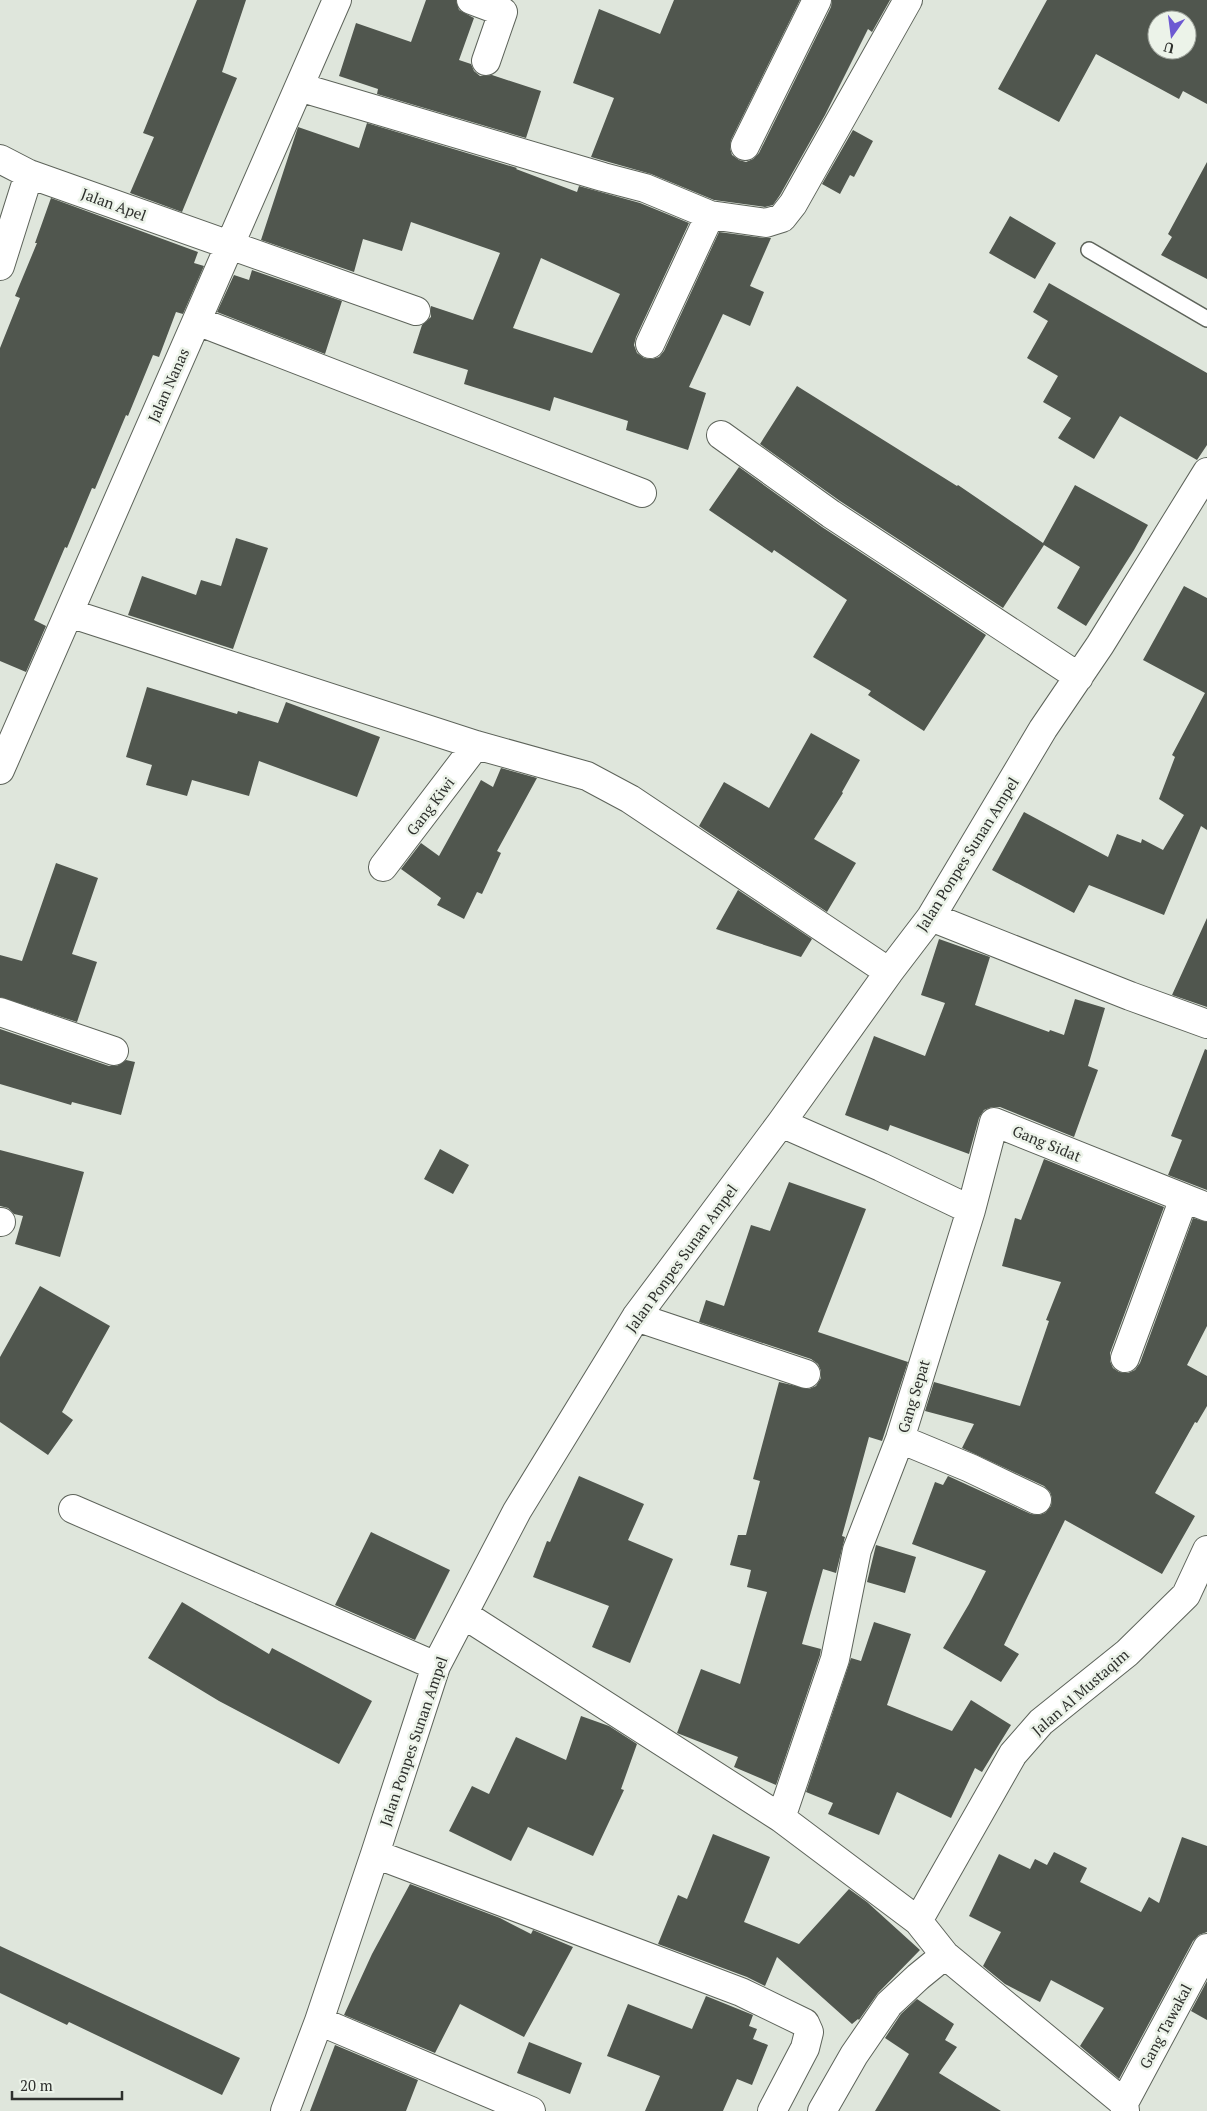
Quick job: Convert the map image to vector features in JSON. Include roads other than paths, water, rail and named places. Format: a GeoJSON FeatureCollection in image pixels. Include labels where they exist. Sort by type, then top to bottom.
{"type":"FeatureCollection","features":[{"type":"Feature","properties":{"kind":"street","name":"Jalan Nanas"},"geometry":{"type":"LineString","coordinates":[[2,760],[198,320],[336,0]]}},
{"type":"Feature","properties":{"kind":"street"},"geometry":{"type":"LineString","coordinates":[[471,0],[503,12],[486,61]]}},
{"type":"Feature","properties":{"kind":"street"},"geometry":{"type":"LineString","coordinates":[[745,146],[817,0]]}},
{"type":"Feature","properties":{"kind":"street"},"geometry":{"type":"LineString","coordinates":[[299,87],[645,188],[710,215],[766,223],[782,218],[793,204],[908,0]]}},
{"type":"Feature","properties":{"kind":"street","name":"Jalan Apel"},"geometry":{"type":"LineString","coordinates":[[0,159],[29,174],[416,311]]}},
{"type":"Feature","properties":{"kind":"street"},"geometry":{"type":"LineString","coordinates":[[0,266],[29,174]]}},
{"type":"Feature","properties":{"kind":"street"},"geometry":{"type":"LineString","coordinates":[[650,344],[710,215]]}},
{"type":"Feature","properties":{"kind":"street"},"geometry":{"type":"LineString","coordinates":[[198,320],[642,493]]}},
{"type":"Feature","properties":{"kind":"street"},"geometry":{"type":"LineString","coordinates":[[721,435],[831,514],[1079,677]]}},
{"type":"Feature","properties":{"kind":"street","name":"Jalan Ponpes Sunan Ampel"},"geometry":{"type":"LineString","coordinates":[[285,2111],[319,2020],[436,1666],[517,1511],[636,1317],[781,1123],[888,972],[931,917],[1043,728],[1079,677],[1207,472]]}},
{"type":"Feature","properties":{"kind":"street"},"geometry":{"type":"LineString","coordinates":[[69,613],[476,745],[587,776],[630,799],[888,972]]}},
{"type":"Feature","properties":{"kind":"street","name":"Gang Kiwi"},"geometry":{"type":"LineString","coordinates":[[384,867],[476,745]]}},
{"type":"Feature","properties":{"kind":"street"},"geometry":{"type":"LineString","coordinates":[[931,917],[1130,996],[1207,1024]]}},
{"type":"Feature","properties":{"kind":"street"},"geometry":{"type":"LineString","coordinates":[[0,1012],[114,1051]]}},
{"type":"Feature","properties":{"kind":"street","name":"Gang Sidat"},"geometry":{"type":"LineString","coordinates":[[970,1210],[994,1122],[1196,1203],[1125,1358]]}},
{"type":"Feature","properties":{"kind":"street"},"geometry":{"type":"LineString","coordinates":[[781,1123],[881,1166],[970,1210]]}},
{"type":"Feature","properties":{"kind":"street","name":"Gang Sepat"},"geometry":{"type":"LineString","coordinates":[[970,1210],[900,1439],[970,1468],[1037,1500]]}},
{"type":"Feature","properties":{"kind":"street"},"geometry":{"type":"LineString","coordinates":[[636,1317],[806,1374]]}},
{"type":"Feature","properties":{"kind":"street"},"geometry":{"type":"LineString","coordinates":[[781,1818],[835,1659],[857,1550],[900,1439]]}},
{"type":"Feature","properties":{"kind":"street"},"geometry":{"type":"LineString","coordinates":[[73,1509],[436,1666]]}},
{"type":"Feature","properties":{"kind":"street","name":"Jalan Al Mustaqim"},"geometry":{"type":"LineString","coordinates":[[918,1921],[1014,1754],[1041,1722],[1197,1599],[1207,1550]]}},
{"type":"Feature","properties":{"kind":"street"},"geometry":{"type":"LineString","coordinates":[[463,1614],[781,1818],[918,1921],[945,1955],[1124,2107]]}},
{"type":"Feature","properties":{"kind":"street"},"geometry":{"type":"LineString","coordinates":[[375,1854],[741,1992],[805,2023],[809,2032],[805,2048],[772,2111]]}},
{"type":"Feature","properties":{"kind":"street","name":"Gang Tawakal"},"geometry":{"type":"LineString","coordinates":[[1124,2107],[1207,1948]]}},
{"type":"Feature","properties":{"kind":"street"},"geometry":{"type":"LineString","coordinates":[[822,2111],[849,2062],[889,2004],[945,1955]]}},
{"type":"Feature","properties":{"kind":"street"},"geometry":{"type":"LineString","coordinates":[[319,2020],[530,2111]]}},
{"type":"Feature","properties":{"kind":"lane"},"geometry":{"type":"LineString","coordinates":[[1089,250],[1207,319]]}}]}
